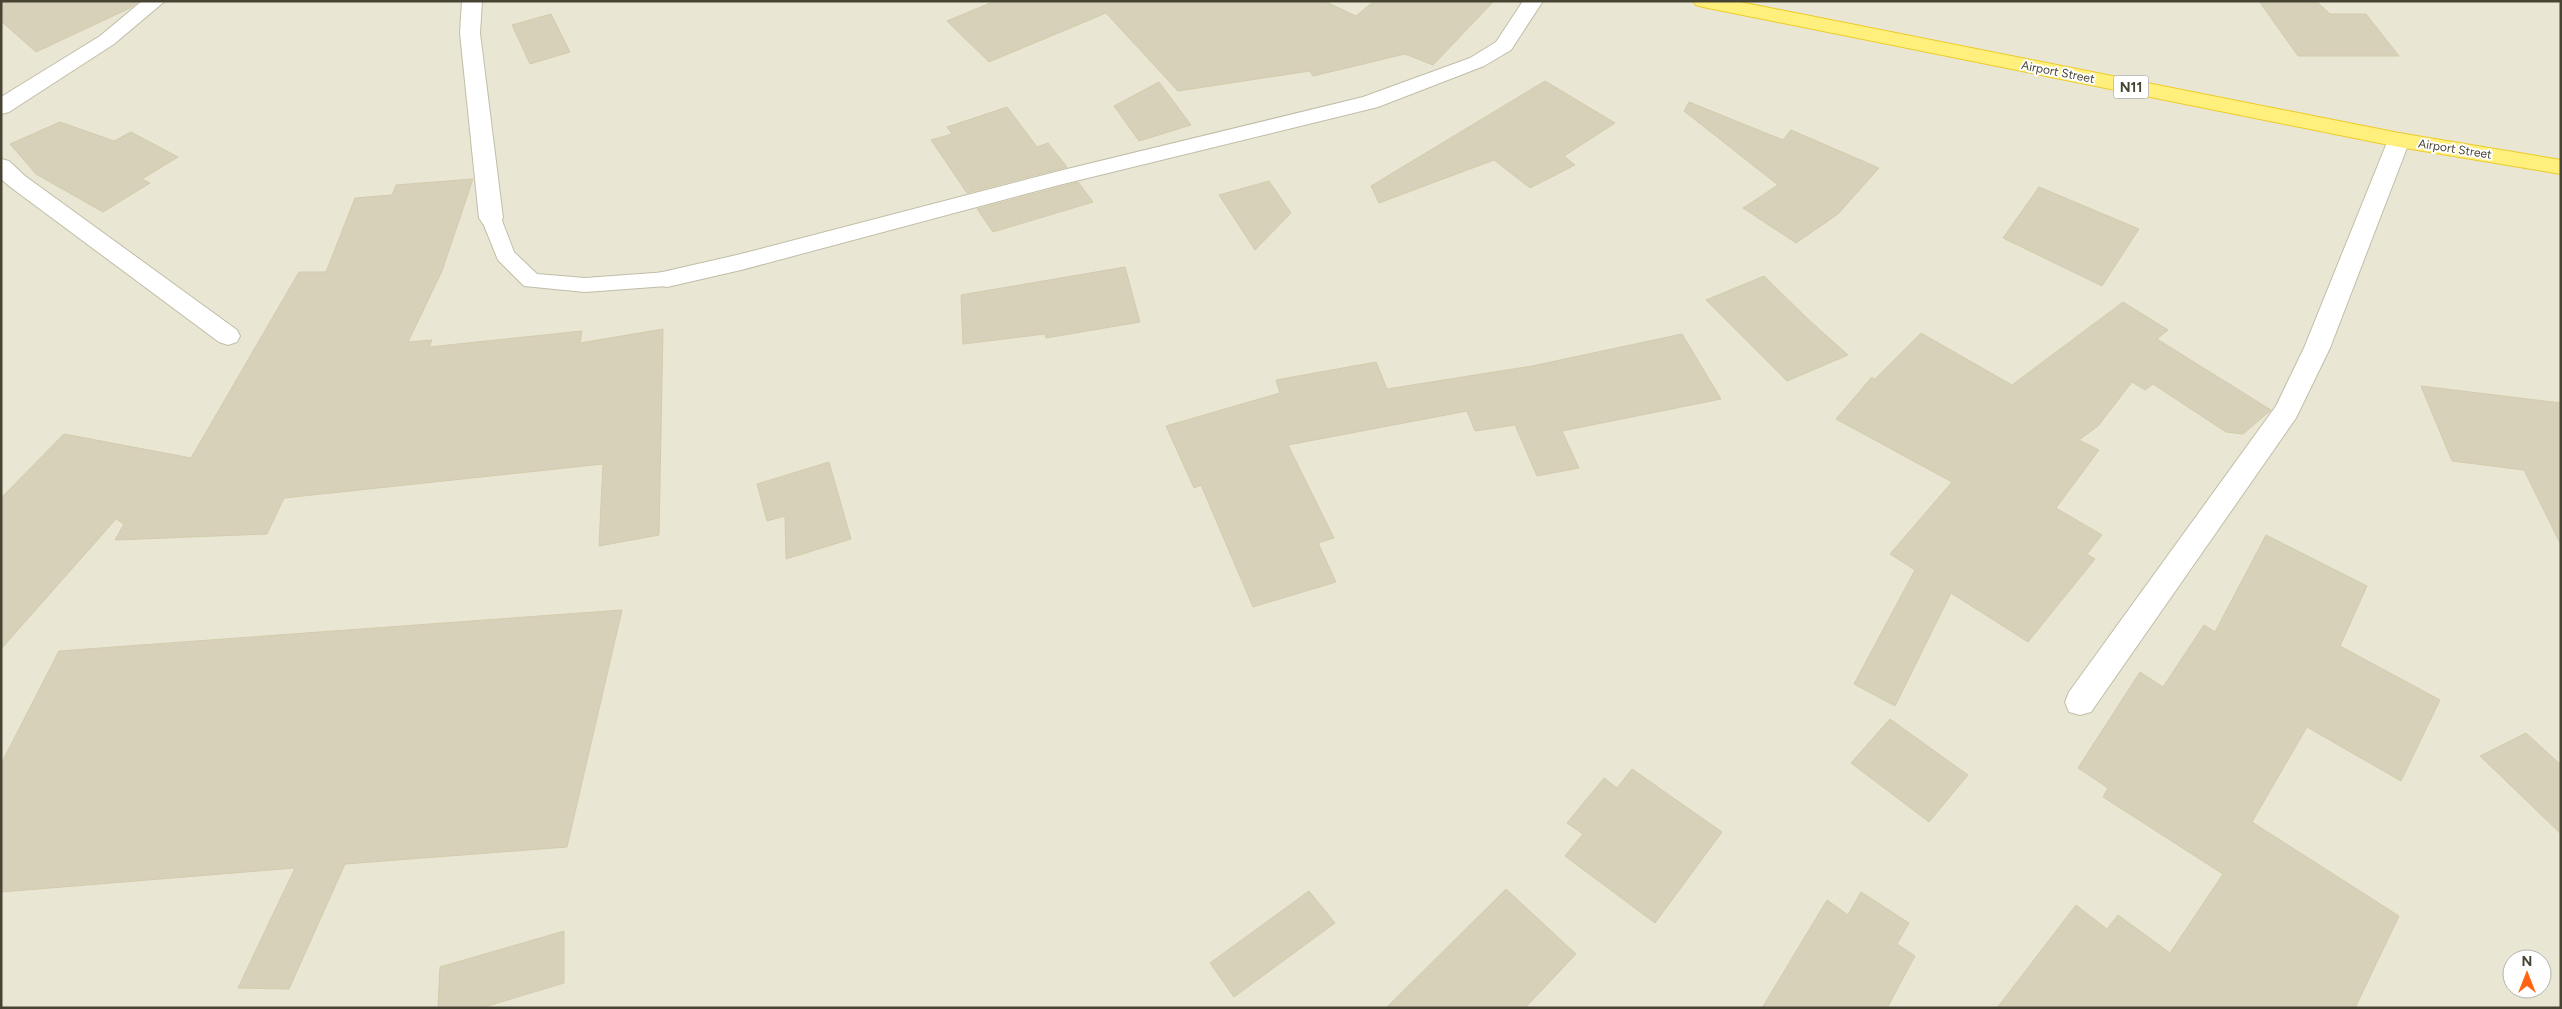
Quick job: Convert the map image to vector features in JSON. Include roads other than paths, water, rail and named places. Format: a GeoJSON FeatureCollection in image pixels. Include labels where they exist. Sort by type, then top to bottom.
{"type":"FeatureCollection","features":[{"type":"Feature","properties":{"kind":"highway","name":"Airport Street"},"geometry":{"type":"LineString","coordinates":[[1703,1],[2399,140],[2561,166]]}},
{"type":"Feature","properties":{"kind":"street"},"geometry":{"type":"LineString","coordinates":[[1,107],[107,40],[155,1]]}},
{"type":"Feature","properties":{"kind":"street"},"geometry":{"type":"LineString","coordinates":[[472,1],[470,33],[491,218]]}},
{"type":"Feature","properties":{"kind":"street"},"geometry":{"type":"LineString","coordinates":[[667,279],[741,262],[1059,178],[1370,102],[1477,62],[1504,46],[1533,1]]}},
{"type":"Feature","properties":{"kind":"street"},"geometry":{"type":"LineString","coordinates":[[2080,702],[2287,411],[2317,348],[2399,140]]}},
{"type":"Feature","properties":{"kind":"street"},"geometry":{"type":"LineString","coordinates":[[1,166],[17,181],[228,336]]}},
{"type":"Feature","properties":{"kind":"lane"},"geometry":{"type":"LineString","coordinates":[[491,218],[505,255],[531,281],[585,285],[667,279]]}}]}
